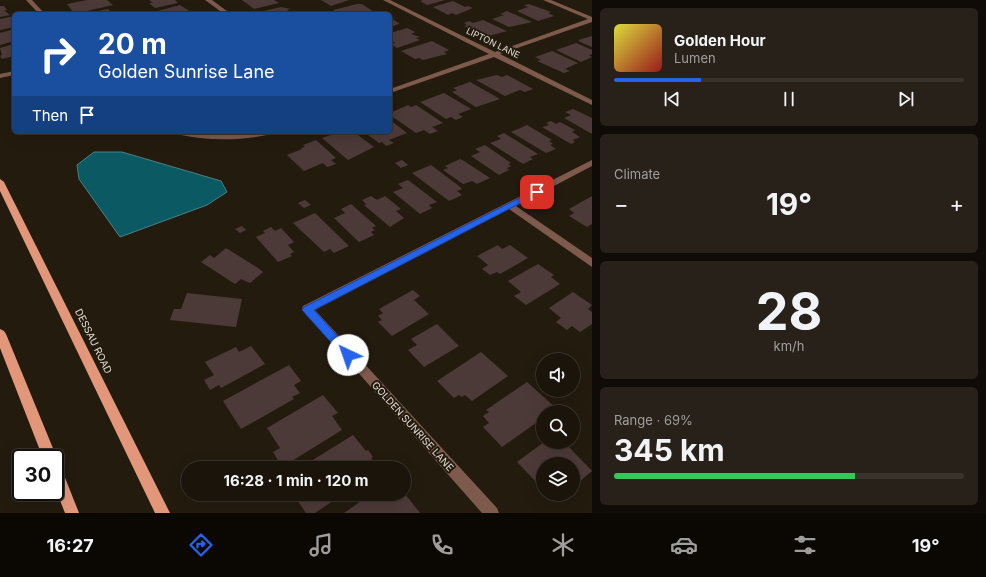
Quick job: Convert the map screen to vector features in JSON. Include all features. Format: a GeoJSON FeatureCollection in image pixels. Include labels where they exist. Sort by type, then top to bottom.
{"type":"FeatureCollection","features":[{"type":"Feature","properties":{"kind":"main road","name":"DESSAU ROAD"},"geometry":{"type":"LineString","coordinates":[[0,182],[163,513]]}},
{"type":"Feature","properties":{"kind":"main road"},"geometry":{"type":"LineString","coordinates":[[0,334],[46,449]]}},
{"type":"Feature","properties":{"kind":"main road"},"geometry":{"type":"LineString","coordinates":[[64,493],[72,513]]}},
{"type":"Feature","properties":{"kind":"street"},"geometry":{"type":"LineString","coordinates":[[29,0],[40,12]]}},
{"type":"Feature","properties":{"kind":"street"},"geometry":{"type":"LineString","coordinates":[[208,0],[225,12]]}},
{"type":"Feature","properties":{"kind":"street","name":"LIPTON LANE"},"geometry":{"type":"LineString","coordinates":[[386,0],[592,103]]}},
{"type":"Feature","properties":{"kind":"street"},"geometry":{"type":"LineString","coordinates":[[546,0],[592,19]]}},
{"type":"Feature","properties":{"kind":"street"},"geometry":{"type":"LineString","coordinates":[[392,90],[592,19]]}},
{"type":"Feature","properties":{"kind":"street"},"geometry":{"type":"LineString","coordinates":[[0,76],[12,73]]}},
{"type":"Feature","properties":{"kind":"street"},"geometry":{"type":"LineString","coordinates":[[198,134],[238,136],[254,134]]}},
{"type":"Feature","properties":{"kind":"street","name":"GOLDEN SUNRISE LANE"},"geometry":{"type":"LineString","coordinates":[[492,513],[307,310],[592,163]]}},
{"type":"Feature","properties":{"kind":"street"},"geometry":{"type":"LineString","coordinates":[[510,206],[592,263]]}},
{"type":"Feature","properties":{"kind":"water"},"geometry":{"type":"Polygon","coordinates":[[[94,152],[122,152],[221,181],[227,192],[207,205],[120,237],[79,179],[77,165],[94,152]]]}},
{"type":"Feature","properties":{"kind":"building"},"geometry":{"type":"Polygon","coordinates":[[[87,0],[107,0],[113,5],[82,12],[73,12],[67,4],[87,0]]]}},
{"type":"Feature","properties":{"kind":"building"},"geometry":{"type":"Polygon","coordinates":[[[149,0],[175,0],[178,3],[155,8],[149,3],[153,3],[149,0]]]}},
{"type":"Feature","properties":{"kind":"building"},"geometry":{"type":"Polygon","coordinates":[[[242,0],[274,0],[279,3],[254,9],[242,0]]]}},
{"type":"Feature","properties":{"kind":"building"},"geometry":{"type":"Polygon","coordinates":[[[321,0],[349,0],[331,6],[321,0]]]}},
{"type":"Feature","properties":{"kind":"building"},"geometry":{"type":"Polygon","coordinates":[[[421,0],[445,0],[427,5],[420,1],[422,1],[421,0]]]}},
{"type":"Feature","properties":{"kind":"building"},"geometry":{"type":"Polygon","coordinates":[[[453,1],[465,7],[468,6],[473,8],[456,15],[452,13],[448,15],[433,7],[453,1]]]}},
{"type":"Feature","properties":{"kind":"building"},"geometry":{"type":"Polygon","coordinates":[[[362,4],[374,12],[336,12],[333,10],[362,4]]]}},
{"type":"Feature","properties":{"kind":"building"},"geometry":{"type":"Polygon","coordinates":[[[529,4],[551,12],[548,13],[554,16],[538,21],[517,11],[528,7],[524,5],[529,4]]]}},
{"type":"Feature","properties":{"kind":"building"},"geometry":{"type":"Polygon","coordinates":[[[180,5],[191,12],[154,12],[180,5]]]}},
{"type":"Feature","properties":{"kind":"building"},"geometry":{"type":"Polygon","coordinates":[[[0,6],[4,6],[7,10],[4,10],[10,15],[0,17],[0,6]]]}},
{"type":"Feature","properties":{"kind":"building"},"geometry":{"type":"Polygon","coordinates":[[[281,7],[291,9],[287,10],[290,12],[259,12],[281,7]]]}},
{"type":"Feature","properties":{"kind":"building"},"geometry":{"type":"Polygon","coordinates":[[[108,9],[111,12],[93,12],[108,9]]]}},
{"type":"Feature","properties":{"kind":"building"},"geometry":{"type":"Polygon","coordinates":[[[507,11],[532,22],[509,27],[492,19],[504,15],[500,14],[507,11]]]}},
{"type":"Feature","properties":{"kind":"building"},"geometry":{"type":"Polygon","coordinates":[[[12,18],[12,27],[0,30],[0,19],[12,18]]]}},
{"type":"Feature","properties":{"kind":"building"},"geometry":{"type":"Polygon","coordinates":[[[392,19],[399,23],[392,26],[392,19]]]}},
{"type":"Feature","properties":{"kind":"building"},"geometry":{"type":"Polygon","coordinates":[[[483,20],[507,31],[485,37],[464,26],[467,25],[464,23],[469,21],[473,23],[483,20]]]}},
{"type":"Feature","properties":{"kind":"building"},"geometry":{"type":"Polygon","coordinates":[[[407,28],[415,32],[411,34],[420,37],[416,38],[420,40],[397,48],[392,45],[395,43],[392,41],[392,32],[407,28]]]}},
{"type":"Feature","properties":{"kind":"building"},"geometry":{"type":"Polygon","coordinates":[[[12,30],[12,42],[0,45],[0,33],[12,30]]]}},
{"type":"Feature","properties":{"kind":"building"},"geometry":{"type":"Polygon","coordinates":[[[592,36],[592,47],[578,41],[580,41],[578,40],[592,36]]]}},
{"type":"Feature","properties":{"kind":"building"},"geometry":{"type":"Polygon","coordinates":[[[432,41],[449,50],[444,52],[447,54],[423,60],[419,58],[415,59],[401,51],[432,41]]]}},
{"type":"Feature","properties":{"kind":"building"},"geometry":{"type":"Polygon","coordinates":[[[576,43],[592,50],[592,54],[589,55],[592,57],[581,62],[556,50],[576,43]]]}},
{"type":"Feature","properties":{"kind":"building"},"geometry":{"type":"Polygon","coordinates":[[[12,45],[12,56],[2,59],[0,56],[2,55],[0,48],[12,45]]]}},
{"type":"Feature","properties":{"kind":"building"},"geometry":{"type":"Polygon","coordinates":[[[552,51],[578,63],[565,69],[570,71],[564,73],[537,61],[541,60],[535,57],[552,51]]]}},
{"type":"Feature","properties":{"kind":"building"},"geometry":{"type":"Polygon","coordinates":[[[497,75],[502,77],[507,75],[533,89],[525,92],[520,90],[505,96],[476,80],[497,75]]]}},
{"type":"Feature","properties":{"kind":"building"},"geometry":{"type":"Polygon","coordinates":[[[470,82],[500,99],[476,107],[452,92],[457,90],[453,88],[470,82]]]}},
{"type":"Feature","properties":{"kind":"building"},"geometry":{"type":"Polygon","coordinates":[[[444,93],[471,109],[458,114],[463,117],[456,120],[451,117],[446,119],[420,102],[444,93]]]}},
{"type":"Feature","properties":{"kind":"building"},"geometry":{"type":"Polygon","coordinates":[[[408,105],[411,107],[416,105],[443,123],[432,127],[438,131],[430,134],[424,130],[416,133],[392,116],[392,112],[408,105]]]}},
{"type":"Feature","properties":{"kind":"building"},"geometry":{"type":"Polygon","coordinates":[[[573,109],[592,118],[592,134],[564,118],[571,115],[565,112],[573,109]]]}},
{"type":"Feature","properties":{"kind":"building"},"geometry":{"type":"Polygon","coordinates":[[[551,121],[556,124],[560,122],[575,130],[572,132],[580,137],[573,140],[575,142],[571,144],[542,127],[549,125],[546,123],[551,121]]]}},
{"type":"Feature","properties":{"kind":"building"},"geometry":{"type":"Polygon","coordinates":[[[392,122],[407,133],[389,140],[394,143],[386,146],[382,142],[379,143],[367,134],[392,134],[392,122]]]}},
{"type":"Feature","properties":{"kind":"building"},"geometry":{"type":"Polygon","coordinates":[[[527,125],[552,140],[549,141],[553,144],[550,145],[556,149],[546,153],[511,132],[527,125]]]}},
{"type":"Feature","properties":{"kind":"building"},"geometry":{"type":"Polygon","coordinates":[[[504,133],[538,154],[530,157],[533,159],[523,164],[490,143],[501,139],[497,136],[504,133]]]}},
{"type":"Feature","properties":{"kind":"building"},"geometry":{"type":"Polygon","coordinates":[[[334,134],[357,134],[374,147],[348,160],[322,138],[334,134]]]}},
{"type":"Feature","properties":{"kind":"building"},"geometry":{"type":"Polygon","coordinates":[[[316,140],[336,158],[331,160],[336,164],[327,167],[323,163],[304,171],[287,155],[302,149],[301,148],[305,147],[303,145],[316,140]]]}},
{"type":"Feature","properties":{"kind":"building"},"geometry":{"type":"Polygon","coordinates":[[[485,145],[511,163],[508,164],[511,166],[507,168],[509,170],[499,175],[471,156],[480,152],[475,149],[485,145]]]}},
{"type":"Feature","properties":{"kind":"building"},"geometry":{"type":"Polygon","coordinates":[[[460,159],[490,178],[477,184],[472,181],[463,184],[443,170],[448,168],[445,166],[460,159]]]}},
{"type":"Feature","properties":{"kind":"building"},"geometry":{"type":"Polygon","coordinates":[[[402,160],[408,165],[401,168],[395,163],[402,160]]]}},
{"type":"Feature","properties":{"kind":"building"},"geometry":{"type":"Polygon","coordinates":[[[431,165],[459,186],[462,189],[457,191],[462,195],[449,201],[412,173],[431,165]]]}},
{"type":"Feature","properties":{"kind":"building"},"geometry":{"type":"Polygon","coordinates":[[[408,180],[437,202],[429,205],[432,208],[420,214],[393,192],[403,188],[398,184],[408,180]]]}},
{"type":"Feature","properties":{"kind":"building"},"geometry":{"type":"Polygon","coordinates":[[[371,196],[377,200],[385,196],[401,209],[396,211],[404,218],[390,227],[364,205],[366,204],[362,200],[371,196]]]}},
{"type":"Feature","properties":{"kind":"building"},"geometry":{"type":"Polygon","coordinates":[[[592,196],[592,224],[587,227],[569,216],[574,213],[569,209],[592,196]]]}},
{"type":"Feature","properties":{"kind":"building"},"geometry":{"type":"Polygon","coordinates":[[[305,200],[311,205],[304,208],[298,203],[305,200]]]}},
{"type":"Feature","properties":{"kind":"building"},"geometry":{"type":"Polygon","coordinates":[[[351,204],[376,226],[372,228],[375,230],[371,232],[374,235],[359,242],[334,218],[345,213],[341,209],[351,204]]]}},
{"type":"Feature","properties":{"kind":"building"},"geometry":{"type":"Polygon","coordinates":[[[315,213],[349,246],[334,253],[330,249],[324,252],[293,223],[315,213]]]}},
{"type":"Feature","properties":{"kind":"building"},"geometry":{"type":"Polygon","coordinates":[[[242,226],[246,230],[240,233],[235,229],[242,226]]]}},
{"type":"Feature","properties":{"kind":"building"},"geometry":{"type":"Polygon","coordinates":[[[271,227],[275,231],[281,228],[294,242],[288,245],[294,252],[290,254],[292,256],[278,262],[256,237],[265,233],[263,231],[271,227]]]}},
{"type":"Feature","properties":{"kind":"building"},"geometry":{"type":"Polygon","coordinates":[[[498,245],[502,249],[510,245],[528,258],[500,274],[497,272],[490,275],[482,269],[488,265],[477,256],[498,245]]]}},
{"type":"Feature","properties":{"kind":"building"},"geometry":{"type":"Polygon","coordinates":[[[226,248],[263,272],[250,283],[241,279],[235,284],[201,262],[210,255],[214,258],[226,248]]]}},
{"type":"Feature","properties":{"kind":"building"},"geometry":{"type":"Polygon","coordinates":[[[538,264],[554,275],[551,277],[560,284],[526,305],[514,296],[521,292],[508,281],[538,264]]]}},
{"type":"Feature","properties":{"kind":"building"},"geometry":{"type":"Polygon","coordinates":[[[413,290],[420,296],[414,300],[429,314],[392,336],[378,322],[382,320],[378,316],[383,313],[379,309],[413,290]]]}},
{"type":"Feature","properties":{"kind":"building"},"geometry":{"type":"Polygon","coordinates":[[[573,292],[592,305],[588,309],[592,312],[592,324],[580,332],[572,326],[567,330],[556,322],[561,318],[549,308],[573,292]]]}},
{"type":"Feature","properties":{"kind":"building"},"geometry":{"type":"Polygon","coordinates":[[[187,293],[242,299],[236,327],[170,320],[174,309],[181,309],[187,293]]]}},
{"type":"Feature","properties":{"kind":"building"},"geometry":{"type":"Polygon","coordinates":[[[437,324],[459,346],[424,367],[408,350],[417,345],[411,339],[437,324]]]}},
{"type":"Feature","properties":{"kind":"building"},"geometry":{"type":"Polygon","coordinates":[[[251,346],[265,364],[221,388],[219,385],[210,390],[204,380],[214,375],[205,362],[236,347],[239,352],[251,346]]]}},
{"type":"Feature","properties":{"kind":"building"},"geometry":{"type":"Polygon","coordinates":[[[481,352],[508,376],[472,401],[465,395],[462,397],[459,395],[454,398],[437,381],[481,352]]]}},
{"type":"Feature","properties":{"kind":"building"},"geometry":{"type":"Polygon","coordinates":[[[289,365],[301,381],[294,385],[300,393],[292,397],[294,399],[241,429],[223,401],[289,365]]]}},
{"type":"Feature","properties":{"kind":"building"},"geometry":{"type":"Polygon","coordinates":[[[527,382],[536,390],[536,397],[544,397],[553,405],[536,405],[536,423],[502,447],[483,427],[489,423],[483,416],[489,412],[486,410],[527,382]]]}},
{"type":"Feature","properties":{"kind":"building"},"geometry":{"type":"Polygon","coordinates":[[[323,395],[338,413],[332,416],[342,430],[292,461],[278,461],[273,452],[280,448],[267,428],[323,395]]]}},
{"type":"Feature","properties":{"kind":"building"},"geometry":{"type":"Polygon","coordinates":[[[353,435],[373,457],[371,458],[373,461],[311,461],[353,435]]]}},
{"type":"Feature","properties":{"kind":"building"},"geometry":{"type":"Polygon","coordinates":[[[536,448],[571,449],[578,457],[536,457],[536,482],[517,462],[536,448]]]}},
{"type":"Feature","properties":{"kind":"building"},"geometry":{"type":"Polygon","coordinates":[[[580,459],[592,471],[580,481],[580,459]]]}},
{"type":"Feature","properties":{"kind":"building"},"geometry":{"type":"Polygon","coordinates":[[[298,501],[333,501],[315,513],[306,513],[298,501]]]}},
{"type":"Feature","properties":{"kind":"building"},"geometry":{"type":"Polygon","coordinates":[[[361,501],[411,501],[420,513],[344,513],[361,501]]]}},
{"type":"Feature","properties":{"kind":"route"},"geometry":{"type":"LineString","coordinates":[[348,355],[307,310],[537,192]]}}]}
